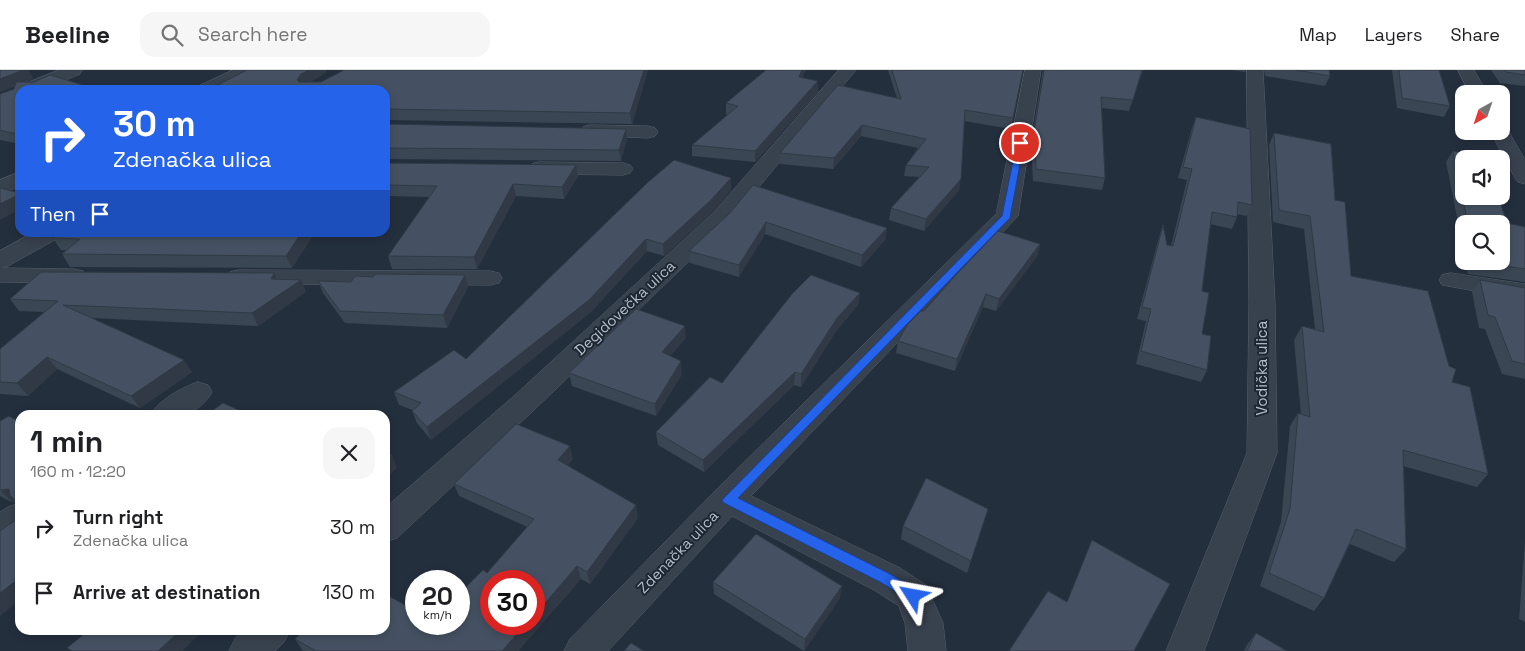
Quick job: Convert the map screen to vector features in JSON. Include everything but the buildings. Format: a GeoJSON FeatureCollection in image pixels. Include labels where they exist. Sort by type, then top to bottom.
{"type":"FeatureCollection","features":[{"type":"Feature","properties":{"kind":"street"},"geometry":{"type":"LineString","coordinates":[[37,85],[74,70]]}},
{"type":"Feature","properties":{"kind":"street"},"geometry":{"type":"LineString","coordinates":[[216,85],[247,70]]}},
{"type":"Feature","properties":{"kind":"street","name":"Degidovečka ulica"},"geometry":{"type":"LineString","coordinates":[[390,524],[524,403],[721,218],[848,70]]}},
{"type":"Feature","properties":{"kind":"street","name":"Zdenačka ulica"},"geometry":{"type":"LineString","coordinates":[[583,651],[728,500],[1007,216],[1033,70]]}},
{"type":"Feature","properties":{"kind":"street","name":"Vodička ulica"},"geometry":{"type":"LineString","coordinates":[[1185,651],[1262,452],[1262,304],[1255,70]]}},
{"type":"Feature","properties":{"kind":"street"},"geometry":{"type":"LineString","coordinates":[[1466,70],[1474,85]]}},
{"type":"Feature","properties":{"kind":"street"},"geometry":{"type":"LineString","coordinates":[[570,130],[648,132]]}},
{"type":"Feature","properties":{"kind":"street"},"geometry":{"type":"LineString","coordinates":[[1505,140],[1525,178]]}},
{"type":"Feature","properties":{"kind":"street"},"geometry":{"type":"LineString","coordinates":[[524,168],[623,170]]}},
{"type":"Feature","properties":{"kind":"street"},"geometry":{"type":"LineString","coordinates":[[0,188],[15,180]]}},
{"type":"Feature","properties":{"kind":"street"},"geometry":{"type":"LineString","coordinates":[[0,261],[43,237]]}},
{"type":"Feature","properties":{"kind":"street"},"geometry":{"type":"LineString","coordinates":[[0,275],[98,276]]}},
{"type":"Feature","properties":{"kind":"street"},"geometry":{"type":"LineString","coordinates":[[216,277],[490,278]]}},
{"type":"Feature","properties":{"kind":"street"},"geometry":{"type":"LineString","coordinates":[[1451,280],[1525,292]]}},
{"type":"Feature","properties":{"kind":"street"},"geometry":{"type":"LineString","coordinates":[[172,410],[198,392]]}},
{"type":"Feature","properties":{"kind":"street"},"geometry":{"type":"LineString","coordinates":[[728,500],[887,579],[913,596],[924,623],[927,651]]}},
{"type":"Feature","properties":{"kind":"street"},"geometry":{"type":"LineString","coordinates":[[0,530],[15,520]]}},
{"type":"Feature","properties":{"kind":"street"},"geometry":{"type":"LineString","coordinates":[[248,651],[266,635]]}},
{"type":"Feature","properties":{"kind":"route"},"geometry":{"type":"LineString","coordinates":[[913,596],[887,579],[728,500],[1007,216],[1020,143]]}}]}
